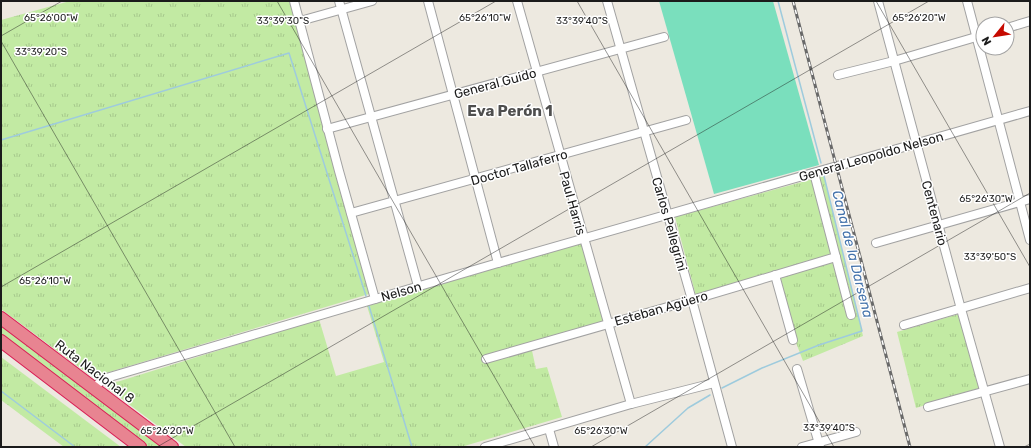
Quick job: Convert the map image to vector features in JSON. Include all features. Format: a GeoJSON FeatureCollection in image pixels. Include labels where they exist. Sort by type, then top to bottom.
{"type":"FeatureCollection","features":[{"type":"Feature","properties":{"kind":"highway","name":"Ruta Nacional 8"},"geometry":{"type":"LineString","coordinates":[[1,318],[172,447]]}},
{"type":"Feature","properties":{"kind":"highway"},"geometry":{"type":"LineString","coordinates":[[1,342],[140,447]]}},
{"type":"Feature","properties":{"kind":"street"},"geometry":{"type":"LineString","coordinates":[[294,1],[327,130],[375,299]]}},
{"type":"Feature","properties":{"kind":"street"},"geometry":{"type":"LineString","coordinates":[[300,21],[340,5],[372,1]]}},
{"type":"Feature","properties":{"kind":"street"},"geometry":{"type":"LineString","coordinates":[[428,1],[498,263]]}},
{"type":"Feature","properties":{"kind":"street","name":"Paul Harris"},"geometry":{"type":"LineString","coordinates":[[517,1],[631,404]]}},
{"type":"Feature","properties":{"kind":"street","name":"Carlos Pellegrini"},"geometry":{"type":"LineString","coordinates":[[606,1],[692,300],[732,447]]}},
{"type":"Feature","properties":{"kind":"street","name":"Centenario"},"geometry":{"type":"LineString","coordinates":[[878,1],[961,309],[1000,447]]}},
{"type":"Feature","properties":{"kind":"street"},"geometry":{"type":"LineString","coordinates":[[967,1],[975,23]]}},
{"type":"Feature","properties":{"kind":"street"},"geometry":{"type":"LineString","coordinates":[[340,5],[418,286]]}},
{"type":"Feature","properties":{"kind":"street"},"geometry":{"type":"LineString","coordinates":[[1015,26],[1030,21]]}},
{"type":"Feature","properties":{"kind":"street","name":"General Guido"},"geometry":{"type":"LineString","coordinates":[[327,130],[664,37]]}},
{"type":"Feature","properties":{"kind":"street"},"geometry":{"type":"LineString","coordinates":[[838,75],[894,61],[975,37]]}},
{"type":"Feature","properties":{"kind":"street"},"geometry":{"type":"LineString","coordinates":[[984,56],[998,120],[1030,240]]}},
{"type":"Feature","properties":{"kind":"street","name":"General Leopoldo Nelson"},"geometry":{"type":"LineString","coordinates":[[713,202],[1030,111]]}},
{"type":"Feature","properties":{"kind":"street","name":"Doctor Tallaferro"},"geometry":{"type":"LineString","coordinates":[[351,214],[686,120]]}},
{"type":"Feature","properties":{"kind":"street"},"geometry":{"type":"LineString","coordinates":[[814,173],[851,315]]}},
{"type":"Feature","properties":{"kind":"street"},"geometry":{"type":"LineString","coordinates":[[876,243],[1030,199]]}},
{"type":"Feature","properties":{"kind":"street","name":"Nelson"},"geometry":{"type":"LineString","coordinates":[[94,388],[103,379],[583,238],[713,202]]}},
{"type":"Feature","properties":{"kind":"street","name":"Esteban Agüero"},"geometry":{"type":"LineString","coordinates":[[486,359],[836,257]]}},
{"type":"Feature","properties":{"kind":"street"},"geometry":{"type":"LineString","coordinates":[[775,275],[793,340]]}},
{"type":"Feature","properties":{"kind":"street"},"geometry":{"type":"LineString","coordinates":[[904,325],[1030,288]]}},
{"type":"Feature","properties":{"kind":"street"},"geometry":{"type":"LineString","coordinates":[[798,369],[819,445]]}},
{"type":"Feature","properties":{"kind":"street"},"geometry":{"type":"LineString","coordinates":[[928,407],[1030,379]]}},
{"type":"Feature","properties":{"kind":"street"},"geometry":{"type":"LineString","coordinates":[[485,447],[631,404],[714,383]]}},
{"type":"Feature","properties":{"kind":"street"},"geometry":{"type":"LineString","coordinates":[[549,429],[554,447]]}},
{"type":"Feature","properties":{"kind":"street"},"geometry":{"type":"LineString","coordinates":[[802,447],[819,445],[856,432]]}},
{"type":"Feature","properties":{"kind":"green space"},"geometry":{"type":"Polygon","coordinates":[[[70,1],[290,1],[369,294],[96,376],[88,374],[1,309],[1,20],[70,1]]]}},
{"type":"Feature","properties":{"kind":"green space"},"geometry":{"type":"Polygon","coordinates":[[[659,1],[773,1],[819,165],[714,194],[659,1]]]}},
{"type":"Feature","properties":{"kind":"green space"},"geometry":{"type":"Polygon","coordinates":[[[824,176],[863,336],[803,361],[795,340],[777,271],[696,296],[675,217],[824,176]]]}},
{"type":"Feature","properties":{"kind":"green space"},"geometry":{"type":"Polygon","coordinates":[[[581,243],[604,325],[531,346],[536,369],[547,367],[562,417],[461,447],[186,447],[106,387],[107,384],[319,319],[336,376],[384,362],[367,306],[581,243]]]}},
{"type":"Feature","properties":{"kind":"green space"},"geometry":{"type":"Polygon","coordinates":[[[959,314],[979,388],[916,408],[897,332],[959,314]]]}},
{"type":"Feature","properties":{"kind":"green space"},"geometry":{"type":"Polygon","coordinates":[[[1,325],[163,447],[144,447],[1,338],[1,325]]]}},
{"type":"Feature","properties":{"kind":"green space"},"geometry":{"type":"Polygon","coordinates":[[[1,357],[121,447],[64,447],[1,400],[1,357]]]}},
{"type":"Feature","properties":{"kind":"waterway"},"geometry":{"type":"LineString","coordinates":[[778,1],[821,163]]}},
{"type":"Feature","properties":{"kind":"waterway"},"geometry":{"type":"LineString","coordinates":[[1,140],[289,53],[366,296]]}},
{"type":"Feature","properties":{"kind":"waterway","name":"Canal de la Darsena"},"geometry":{"type":"LineString","coordinates":[[722,388],[762,368],[819,345],[862,331],[824,176]]}},
{"type":"Feature","properties":{"kind":"waterway"},"geometry":{"type":"LineString","coordinates":[[369,306],[412,447]]}},
{"type":"Feature","properties":{"kind":"waterway"},"geometry":{"type":"LineString","coordinates":[[1,391],[75,447]]}},
{"type":"Feature","properties":{"kind":"waterway","name":"Canal de la Darsena"},"geometry":{"type":"LineString","coordinates":[[645,447],[688,408],[710,395]]}},
{"type":"Feature","properties":{"kind":"railway"},"geometry":{"type":"LineString","coordinates":[[793,1],[910,447]]}},
{"type":"Feature","properties":{"kind":"district","name":"Eva Perón 1"},"geometry":{"type":"Point","coordinates":[510,111]}}]}
